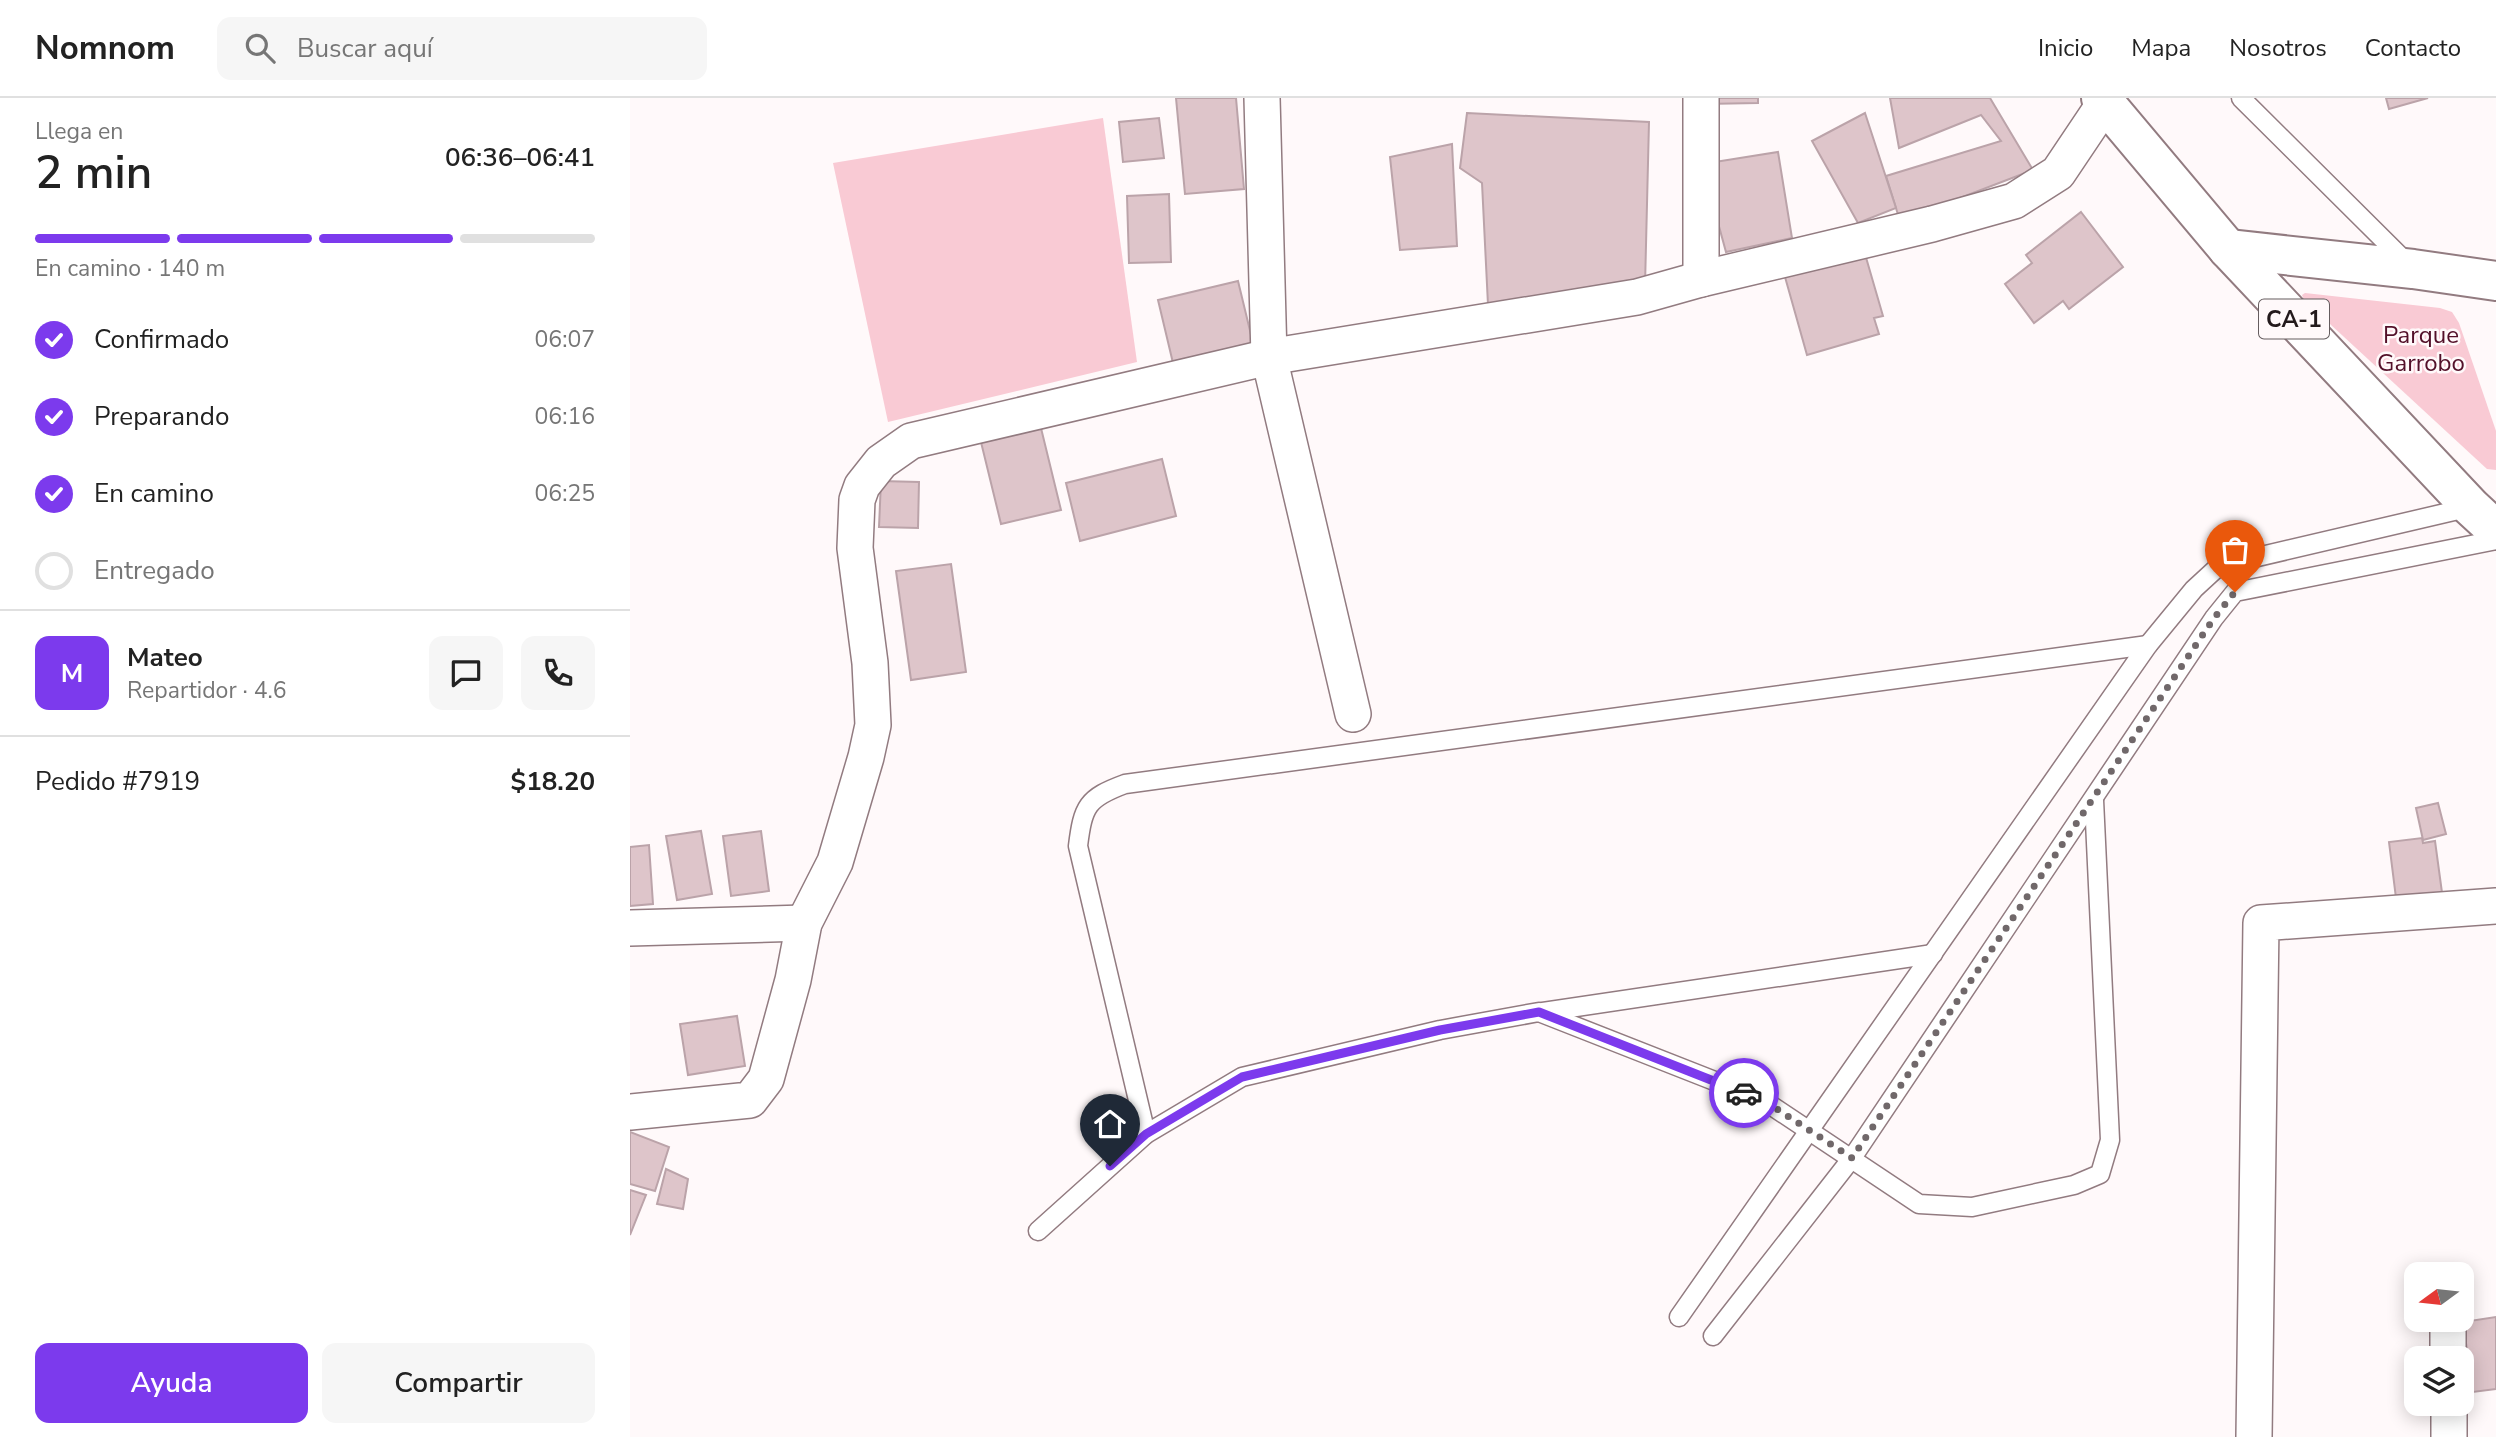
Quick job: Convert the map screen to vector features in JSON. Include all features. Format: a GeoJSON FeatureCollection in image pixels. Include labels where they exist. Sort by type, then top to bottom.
{"type":"FeatureCollection","features":[{"type":"Feature","properties":{"kind":"main road","name":"CA-1"},"geometry":{"type":"LineString","coordinates":[[2104,100],[2228,249],[2483,518]]}},
{"type":"Feature","properties":{"kind":"main road"},"geometry":{"type":"LineString","coordinates":[[2228,249],[2496,281]]}},
{"type":"Feature","properties":{"kind":"street"},"geometry":{"type":"LineString","coordinates":[[1262,98],[1269,357],[1353,714]]}},
{"type":"Feature","properties":{"kind":"street"},"geometry":{"type":"LineString","coordinates":[[1701,98],[1701,279]]}},
{"type":"Feature","properties":{"kind":"street"},"geometry":{"type":"LineString","coordinates":[[630,1112],[750,1100],[766,1079],[793,979],[804,923],[835,862],[873,725],[870,663],[855,548],[857,500],[862,486],[876,469],[911,441],[927,435],[1269,357],[1637,297],[2014,201],[2058,173],[2104,100]]}},
{"type":"Feature","properties":{"kind":"street"},"geometry":{"type":"LineString","coordinates":[[2254,1437],[2261,923],[2496,906]]}},
{"type":"Feature","properties":{"kind":"street"},"geometry":{"type":"LineString","coordinates":[[630,928],[804,923]]}},
{"type":"Feature","properties":{"kind":"street"},"geometry":{"type":"LineString","coordinates":[[2449,1416],[2449,1437]]}},
{"type":"Feature","properties":{"kind":"lane"},"geometry":{"type":"LineString","coordinates":[[2241,98],[2413,269]]}},
{"type":"Feature","properties":{"kind":"lane"},"geometry":{"type":"LineString","coordinates":[[1679,1317],[2148,645],[2194,589],[2219,566],[2483,518]]}},
{"type":"Feature","properties":{"kind":"lane"},"geometry":{"type":"LineString","coordinates":[[1713,1336],[1852,1158],[2214,618],[2235,592],[2496,540]]}},
{"type":"Feature","properties":{"kind":"lane"},"geometry":{"type":"LineString","coordinates":[[1146,1134],[1078,846],[1082,817],[1099,794],[1125,784],[2148,645]]}},
{"type":"Feature","properties":{"kind":"lane"},"geometry":{"type":"LineString","coordinates":[[1539,1012],[1763,1100],[1919,1204],[1972,1207],[2074,1185],[2100,1174],[2110,1140],[2094,800]]}},
{"type":"Feature","properties":{"kind":"lane"},"geometry":{"type":"LineString","coordinates":[[1038,1231],[1146,1134],[1242,1077],[1440,1030],[1539,1012],[1933,954]]}},
{"type":"Feature","properties":{"kind":"green space"},"geometry":{"type":"Polygon","coordinates":[[[1103,118],[1137,362],[888,422],[833,163],[1103,118]]]}},
{"type":"Feature","properties":{"kind":"green space","name":"Parque Garrobo"},"geometry":{"type":"Polygon","coordinates":[[[2305,293],[2440,308],[2452,312],[2459,323],[2496,431],[2496,470],[2487,469],[2304,300],[2302,295],[2305,293]]]}},
{"type":"Feature","properties":{"kind":"building"},"geometry":{"type":"Polygon","coordinates":[[[1176,98],[1236,98],[1244,189],[1185,194],[1176,98]]]}},
{"type":"Feature","properties":{"kind":"building"},"geometry":{"type":"Polygon","coordinates":[[[1703,98],[1758,98],[1758,103],[1704,104],[1703,98]]]}},
{"type":"Feature","properties":{"kind":"building"},"geometry":{"type":"Polygon","coordinates":[[[1890,98],[1990,98],[2033,170],[1900,221],[1886,176],[2001,141],[1981,115],[1899,148],[1890,98]]]}},
{"type":"Feature","properties":{"kind":"building"},"geometry":{"type":"Polygon","coordinates":[[[2386,98],[2428,98],[2389,109],[2386,98]]]}},
{"type":"Feature","properties":{"kind":"building"},"geometry":{"type":"Polygon","coordinates":[[[1467,113],[1649,122],[1645,286],[1488,305],[1482,183],[1460,168],[1467,113]]]}},
{"type":"Feature","properties":{"kind":"building"},"geometry":{"type":"Polygon","coordinates":[[[1865,113],[1896,208],[1858,223],[1812,141],[1865,113]]]}},
{"type":"Feature","properties":{"kind":"building"},"geometry":{"type":"Polygon","coordinates":[[[1159,118],[1164,158],[1123,162],[1119,122],[1159,118]]]}},
{"type":"Feature","properties":{"kind":"building"},"geometry":{"type":"Polygon","coordinates":[[[1452,144],[1457,246],[1400,250],[1390,157],[1452,144]]]}},
{"type":"Feature","properties":{"kind":"building"},"geometry":{"type":"Polygon","coordinates":[[[1778,152],[1792,238],[1726,252],[1702,164],[1778,152]]]}},
{"type":"Feature","properties":{"kind":"building"},"geometry":{"type":"Polygon","coordinates":[[[1169,194],[1171,262],[1129,263],[1127,196],[1169,194]]]}},
{"type":"Feature","properties":{"kind":"building"},"geometry":{"type":"Polygon","coordinates":[[[2081,212],[2123,267],[2069,309],[2063,301],[2034,323],[2005,284],[2032,263],[2026,255],[2081,212]]]}},
{"type":"Feature","properties":{"kind":"building"},"geometry":{"type":"Polygon","coordinates":[[[1865,254],[1883,316],[1874,318],[1879,334],[1807,355],[1785,277],[1865,254]]]}},
{"type":"Feature","properties":{"kind":"building"},"geometry":{"type":"Polygon","coordinates":[[[1238,281],[1253,343],[1173,363],[1158,300],[1238,281]]]}},
{"type":"Feature","properties":{"kind":"building"},"geometry":{"type":"Polygon","coordinates":[[[1040,424],[1061,510],[1001,524],[980,438],[1040,424]]]}},
{"type":"Feature","properties":{"kind":"building"},"geometry":{"type":"Polygon","coordinates":[[[1162,459],[1176,516],[1080,541],[1066,483],[1162,459]]]}},
{"type":"Feature","properties":{"kind":"building"},"geometry":{"type":"Polygon","coordinates":[[[881,481],[919,482],[918,528],[879,527],[881,481]]]}},
{"type":"Feature","properties":{"kind":"building"},"geometry":{"type":"Polygon","coordinates":[[[951,564],[966,672],[911,680],[896,571],[951,564]]]}},
{"type":"Feature","properties":{"kind":"building"},"geometry":{"type":"Polygon","coordinates":[[[2438,803],[2446,834],[2423,840],[2416,808],[2438,803]]]}},
{"type":"Feature","properties":{"kind":"building"},"geometry":{"type":"Polygon","coordinates":[[[701,831],[712,894],[677,900],[666,836],[701,831]]]}},
{"type":"Feature","properties":{"kind":"building"},"geometry":{"type":"Polygon","coordinates":[[[761,831],[769,891],[731,896],[723,836],[761,831]]]}},
{"type":"Feature","properties":{"kind":"building"},"geometry":{"type":"Polygon","coordinates":[[[2422,838],[2423,843],[2435,841],[2443,900],[2397,906],[2389,842],[2422,838]]]}},
{"type":"Feature","properties":{"kind":"building"},"geometry":{"type":"Polygon","coordinates":[[[649,845],[653,904],[630,906],[630,847],[649,845]]]}},
{"type":"Feature","properties":{"kind":"building"},"geometry":{"type":"Polygon","coordinates":[[[737,1016],[745,1066],[688,1075],[680,1024],[737,1016]]]}},
{"type":"Feature","properties":{"kind":"building"},"geometry":{"type":"Polygon","coordinates":[[[630,1132],[669,1147],[655,1191],[630,1184],[630,1132]]]}},
{"type":"Feature","properties":{"kind":"building"},"geometry":{"type":"Polygon","coordinates":[[[666,1169],[688,1179],[683,1209],[657,1204],[666,1169]]]}},
{"type":"Feature","properties":{"kind":"building"},"geometry":{"type":"Polygon","coordinates":[[[630,1190],[646,1195],[630,1235],[630,1190]]]}},
{"type":"Feature","properties":{"kind":"building"},"geometry":{"type":"Polygon","coordinates":[[[2496,1317],[2496,1389],[2474,1392],[2474,1346],[2466,1346],[2464,1332],[2474,1332],[2474,1320],[2496,1317]]]}},
{"type":"Feature","properties":{"kind":"way so far"},"geometry":{"type":"LineString","coordinates":[[1744,1093],[1763,1100],[1852,1158],[2214,618],[2235,592]]}},
{"type":"Feature","properties":{"kind":"route"},"geometry":{"type":"LineString","coordinates":[[1110,1166],[1146,1134],[1242,1077],[1440,1030],[1539,1012],[1744,1093]]}}]}
